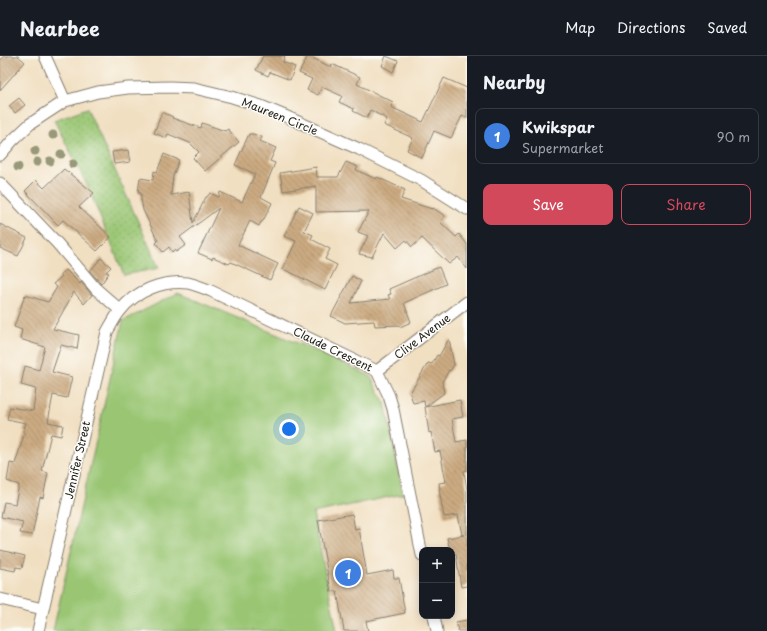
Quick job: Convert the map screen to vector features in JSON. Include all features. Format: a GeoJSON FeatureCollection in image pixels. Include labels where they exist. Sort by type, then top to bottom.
{"type":"FeatureCollection","features":[{"type":"Feature","properties":{"kind":"street"},"geometry":{"type":"LineString","coordinates":[[45,56],[65,101]]}},
{"type":"Feature","properties":{"kind":"street","name":"Maureen Circle"},"geometry":{"type":"LineString","coordinates":[[0,155],[30,124],[65,101],[98,92],[128,88],[194,88],[261,106],[359,149],[421,180],[467,209]]}},
{"type":"Feature","properties":{"kind":"street"},"geometry":{"type":"LineString","coordinates":[[0,183],[57,242],[96,289],[120,310]]}},
{"type":"Feature","properties":{"kind":"street","name":"Claude Crescent"},"geometry":{"type":"LineString","coordinates":[[134,297],[160,285],[188,283],[200,286],[377,370],[389,396],[393,409],[420,547]]}},
{"type":"Feature","properties":{"kind":"street","name":"Jennifer Street"},"geometry":{"type":"LineString","coordinates":[[38,631],[107,332],[120,310],[134,297]]}},
{"type":"Feature","properties":{"kind":"street","name":"Clive Avenue"},"geometry":{"type":"LineString","coordinates":[[377,370],[467,302]]}},
{"type":"Feature","properties":{"kind":"street"},"geometry":{"type":"LineString","coordinates":[[0,599],[43,609]]}},
{"type":"Feature","properties":{"kind":"street"},"geometry":{"type":"LineString","coordinates":[[435,619],[437,631]]}},
{"type":"Feature","properties":{"kind":"green space"},"geometry":{"type":"Polygon","coordinates":[[[87,108],[159,268],[124,275],[87,185],[54,120],[87,108]]]}},
{"type":"Feature","properties":{"kind":"green space"},"geometry":{"type":"Polygon","coordinates":[[[178,293],[321,353],[370,376],[385,403],[403,494],[313,513],[337,631],[53,631],[123,321],[178,293]]]}},
{"type":"Feature","properties":{"kind":"building"},"geometry":{"type":"Polygon","coordinates":[[[4,56],[18,56],[25,62],[0,90],[0,61],[4,56]]]}},
{"type":"Feature","properties":{"kind":"building"},"geometry":{"type":"Polygon","coordinates":[[[263,56],[285,56],[283,62],[295,67],[290,80],[270,72],[268,76],[256,70],[263,56]]]}},
{"type":"Feature","properties":{"kind":"building"},"geometry":{"type":"Polygon","coordinates":[[[308,56],[331,67],[332,64],[360,77],[357,84],[393,102],[391,107],[423,122],[444,78],[467,88],[467,118],[462,116],[451,138],[434,131],[422,158],[407,150],[413,138],[384,125],[387,119],[370,110],[367,118],[353,111],[354,109],[339,102],[342,96],[322,87],[318,95],[307,90],[312,79],[299,73],[308,56]]]}},
{"type":"Feature","properties":{"kind":"building"},"geometry":{"type":"Polygon","coordinates":[[[386,56],[398,61],[393,72],[382,66],[386,56]]]}},
{"type":"Feature","properties":{"kind":"building"},"geometry":{"type":"Polygon","coordinates":[[[19,98],[25,105],[15,113],[9,106],[19,98]]]}},
{"type":"Feature","properties":{"kind":"building"},"geometry":{"type":"Polygon","coordinates":[[[162,112],[173,117],[172,118],[201,128],[202,123],[225,131],[228,129],[239,142],[205,171],[193,158],[199,152],[190,143],[168,134],[166,138],[154,133],[162,112]]]}},
{"type":"Feature","properties":{"kind":"building"},"geometry":{"type":"Polygon","coordinates":[[[249,134],[262,137],[260,141],[276,148],[270,161],[275,163],[261,197],[272,203],[259,226],[250,221],[238,245],[278,264],[270,280],[231,262],[229,264],[213,257],[212,259],[198,253],[219,208],[180,237],[186,245],[176,252],[174,250],[172,252],[169,247],[163,252],[156,243],[158,241],[143,210],[141,193],[138,193],[140,178],[153,180],[154,171],[157,172],[164,154],[179,160],[173,176],[171,195],[189,192],[193,223],[206,197],[210,193],[219,197],[220,192],[242,202],[255,174],[235,165],[249,134]]]}},
{"type":"Feature","properties":{"kind":"building"},"geometry":{"type":"Polygon","coordinates":[[[128,150],[130,162],[114,164],[112,152],[128,150]]]}},
{"type":"Feature","properties":{"kind":"building"},"geometry":{"type":"Polygon","coordinates":[[[346,162],[358,167],[356,170],[376,179],[377,177],[405,190],[401,199],[432,209],[433,208],[445,216],[440,222],[456,237],[459,234],[467,244],[467,269],[458,257],[449,264],[422,238],[412,247],[406,240],[397,248],[384,233],[372,257],[359,254],[368,236],[358,232],[369,211],[316,212],[316,186],[283,191],[280,173],[316,167],[317,177],[338,177],[346,162]]]}},
{"type":"Feature","properties":{"kind":"building"},"geometry":{"type":"Polygon","coordinates":[[[64,169],[94,193],[79,207],[111,237],[97,251],[63,220],[58,225],[25,191],[36,180],[44,188],[64,169]]]}},
{"type":"Feature","properties":{"kind":"building"},"geometry":{"type":"Polygon","coordinates":[[[299,206],[313,213],[304,231],[313,235],[311,239],[330,249],[325,259],[337,265],[325,290],[283,269],[296,241],[284,236],[299,206]]]}},
{"type":"Feature","properties":{"kind":"building"},"geometry":{"type":"Polygon","coordinates":[[[0,224],[27,238],[18,256],[0,248],[0,224]]]}},
{"type":"Feature","properties":{"kind":"building"},"geometry":{"type":"Polygon","coordinates":[[[101,258],[111,267],[106,272],[109,273],[101,284],[90,271],[101,258]]]}},
{"type":"Feature","properties":{"kind":"building"},"geometry":{"type":"Polygon","coordinates":[[[439,267],[446,284],[404,303],[411,322],[400,327],[399,325],[375,326],[374,321],[345,323],[331,316],[352,276],[361,281],[351,303],[390,299],[388,295],[391,294],[389,289],[439,267]]]}},
{"type":"Feature","properties":{"kind":"building"},"geometry":{"type":"Polygon","coordinates":[[[66,270],[80,284],[81,282],[92,295],[84,304],[74,292],[53,329],[79,335],[77,349],[61,345],[52,372],[72,377],[67,398],[53,395],[48,422],[63,425],[61,436],[51,434],[42,471],[48,473],[43,498],[40,497],[32,535],[20,533],[23,522],[1,517],[4,502],[15,504],[19,485],[7,481],[10,463],[15,464],[25,432],[23,431],[26,423],[7,419],[10,407],[33,411],[36,389],[21,385],[25,366],[39,370],[45,347],[20,339],[22,330],[14,327],[25,295],[48,302],[57,287],[53,284],[66,270]]]}},
{"type":"Feature","properties":{"kind":"building"},"geometry":{"type":"Polygon","coordinates":[[[449,339],[454,365],[450,371],[449,370],[442,382],[444,393],[425,407],[424,401],[413,403],[410,393],[428,363],[432,364],[437,355],[439,356],[449,339]]]}},
{"type":"Feature","properties":{"kind":"building"},"geometry":{"type":"Polygon","coordinates":[[[460,400],[463,417],[452,419],[456,442],[467,440],[467,470],[464,471],[467,490],[467,586],[461,587],[455,547],[449,547],[447,538],[464,535],[462,535],[458,515],[444,517],[439,483],[446,482],[440,451],[435,452],[431,432],[429,433],[425,407],[460,400]]]}},
{"type":"Feature","properties":{"kind":"building"},"geometry":{"type":"Polygon","coordinates":[[[352,514],[355,529],[359,528],[367,575],[393,570],[394,578],[399,578],[405,613],[366,621],[368,631],[344,631],[337,591],[331,592],[318,520],[352,514]]]}},
{"type":"Feature","properties":{"kind":"building"},"geometry":{"type":"Polygon","coordinates":[[[0,550],[25,556],[22,568],[16,567],[15,571],[0,568],[0,550]]]}},
{"type":"Feature","properties":{"kind":"building"},"geometry":{"type":"Polygon","coordinates":[[[467,620],[467,631],[458,631],[456,622],[467,620]]]}},
{"type":"Feature","properties":{"kind":"place","name":"Kwikspar"},"geometry":{"type":"Point","coordinates":[348,573]}}]}
